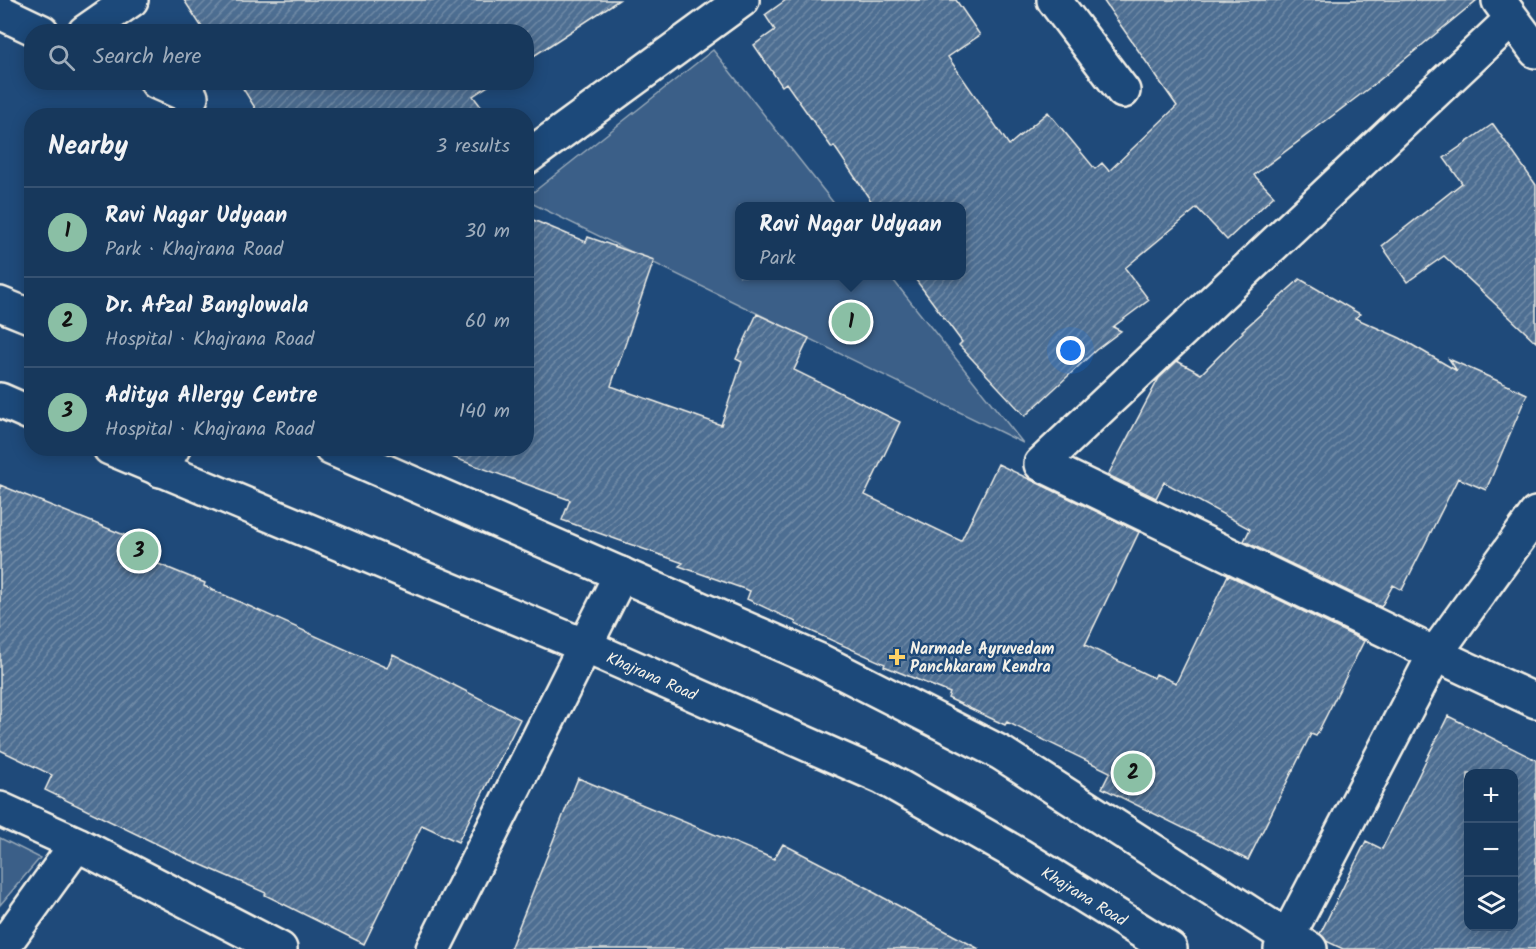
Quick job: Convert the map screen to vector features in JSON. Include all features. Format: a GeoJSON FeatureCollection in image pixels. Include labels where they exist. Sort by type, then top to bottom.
{"type":"FeatureCollection","features":[{"type":"Feature","properties":{"kind":"street"},"geometry":{"type":"LineString","coordinates":[[97,24],[131,0]]}},
{"type":"Feature","properties":{"kind":"street"},"geometry":{"type":"LineString","coordinates":[[534,152],[742,0]]}},
{"type":"Feature","properties":{"kind":"street"},"geometry":{"type":"LineString","coordinates":[[1054,0],[1123,91]]}},
{"type":"Feature","properties":{"kind":"street"},"geometry":{"type":"LineString","coordinates":[[1536,51],[1505,9],[1041,464],[1536,701]]}},
{"type":"Feature","properties":{"kind":"street"},"geometry":{"type":"LineString","coordinates":[[0,12],[25,24]]}},
{"type":"Feature","properties":{"kind":"street"},"geometry":{"type":"LineString","coordinates":[[175,90],[191,97]]}},
{"type":"Feature","properties":{"kind":"street"},"geometry":{"type":"LineString","coordinates":[[0,304],[24,314]]}},
{"type":"Feature","properties":{"kind":"street"},"geometry":{"type":"LineString","coordinates":[[0,400],[24,410]]}},
{"type":"Feature","properties":{"kind":"street","name":"Khajrana Road"},"geometry":{"type":"LineString","coordinates":[[151,456],[166,459],[882,777],[1019,855],[1170,949]]}},
{"type":"Feature","properties":{"kind":"street"},"geometry":{"type":"LineString","coordinates":[[349,456],[820,661],[1001,753],[1293,945],[1435,654],[1536,514]]}},
{"type":"Feature","properties":{"kind":"street"},"geometry":{"type":"LineString","coordinates":[[433,949],[621,574]]}},
{"type":"Feature","properties":{"kind":"street"},"geometry":{"type":"LineString","coordinates":[[0,809],[77,844],[280,949]]}},
{"type":"Feature","properties":{"kind":"street"},"geometry":{"type":"LineString","coordinates":[[1,949],[77,844]]}},
{"type":"Feature","properties":{"kind":"shaded area"},"geometry":{"type":"Polygon","coordinates":[[[713,50],[833,202],[735,202],[735,280],[893,280],[1023,443],[534,204],[534,192],[713,50]]]}},
{"type":"Feature","properties":{"kind":"shaded area"},"geometry":{"type":"Polygon","coordinates":[[[0,838],[40,858],[0,905],[0,838]]]}},
{"type":"Feature","properties":{"kind":"building"},"geometry":{"type":"Polygon","coordinates":[[[184,0],[619,0],[534,56],[534,24],[200,24],[184,0]]]}},
{"type":"Feature","properties":{"kind":"building"},"geometry":{"type":"Polygon","coordinates":[[[786,0],[956,0],[980,35],[948,57],[1009,145],[1048,112],[1095,169],[1102,163],[1109,171],[1177,106],[1103,0],[1477,0],[1377,82],[1254,175],[1274,196],[1227,240],[1197,208],[1125,268],[1149,300],[1113,327],[1121,331],[1096,350],[1025,416],[959,345],[962,342],[916,280],[966,280],[966,202],[872,202],[834,146],[832,148],[786,83],[782,86],[754,45],[775,30],[765,15],[786,0]]]}},
{"type":"Feature","properties":{"kind":"building"},"geometry":{"type":"Polygon","coordinates":[[[244,90],[482,90],[473,96],[482,108],[255,108],[244,90]]]}},
{"type":"Feature","properties":{"kind":"building"},"geometry":{"type":"Polygon","coordinates":[[[1493,124],[1536,185],[1536,342],[1444,256],[1407,282],[1382,246],[1462,183],[1444,158],[1493,124]]]}},
{"type":"Feature","properties":{"kind":"building"},"geometry":{"type":"Polygon","coordinates":[[[534,220],[586,242],[588,237],[654,260],[611,386],[721,425],[742,362],[736,359],[757,314],[809,338],[794,370],[900,422],[865,495],[961,541],[998,464],[1139,532],[1085,645],[1154,678],[1156,674],[1176,683],[1228,575],[1364,641],[1316,736],[1311,734],[1248,860],[1102,788],[1110,772],[1007,722],[1005,725],[948,698],[950,693],[884,666],[885,664],[795,624],[796,622],[747,599],[750,591],[679,566],[683,563],[562,520],[570,500],[449,456],[534,456],[534,220]]]}},
{"type":"Feature","properties":{"kind":"building"},"geometry":{"type":"Polygon","coordinates":[[[1300,279],[1360,314],[1355,318],[1400,338],[1457,371],[1449,359],[1527,394],[1486,490],[1458,478],[1402,590],[1393,585],[1381,607],[1244,541],[1250,529],[1164,482],[1156,498],[1108,475],[1159,378],[1177,361],[1201,374],[1242,331],[1300,279]]]}},
{"type":"Feature","properties":{"kind":"building"},"geometry":{"type":"Polygon","coordinates":[[[0,485],[139,541],[134,554],[205,583],[204,586],[387,668],[393,654],[520,719],[458,842],[422,825],[364,944],[265,895],[266,893],[188,859],[45,790],[52,775],[0,750],[0,485]]]}},
{"type":"Feature","properties":{"kind":"building"},"geometry":{"type":"Polygon","coordinates":[[[1448,716],[1536,760],[1536,949],[1343,949],[1326,941],[1320,934],[1366,841],[1382,849],[1448,716]]]}},
{"type":"Feature","properties":{"kind":"building"},"geometry":{"type":"Polygon","coordinates":[[[578,778],[774,859],[783,844],[979,949],[510,949],[578,778]]]}},
{"type":"Feature","properties":{"kind":"place","name":"Ravi Nagar Udyaan"},"geometry":{"type":"Point","coordinates":[851,322]}},
{"type":"Feature","properties":{"kind":"place","name":"Aditya Allergy Centre"},"geometry":{"type":"Point","coordinates":[139,551]}},
{"type":"Feature","properties":{"kind":"place","name":"Narmade Ayruvedam Panchkaram Kendra"},"geometry":{"type":"Point","coordinates":[897,657]}},
{"type":"Feature","properties":{"kind":"place","name":"Dr. Afzal Banglowala"},"geometry":{"type":"Point","coordinates":[1133,773]}}]}
